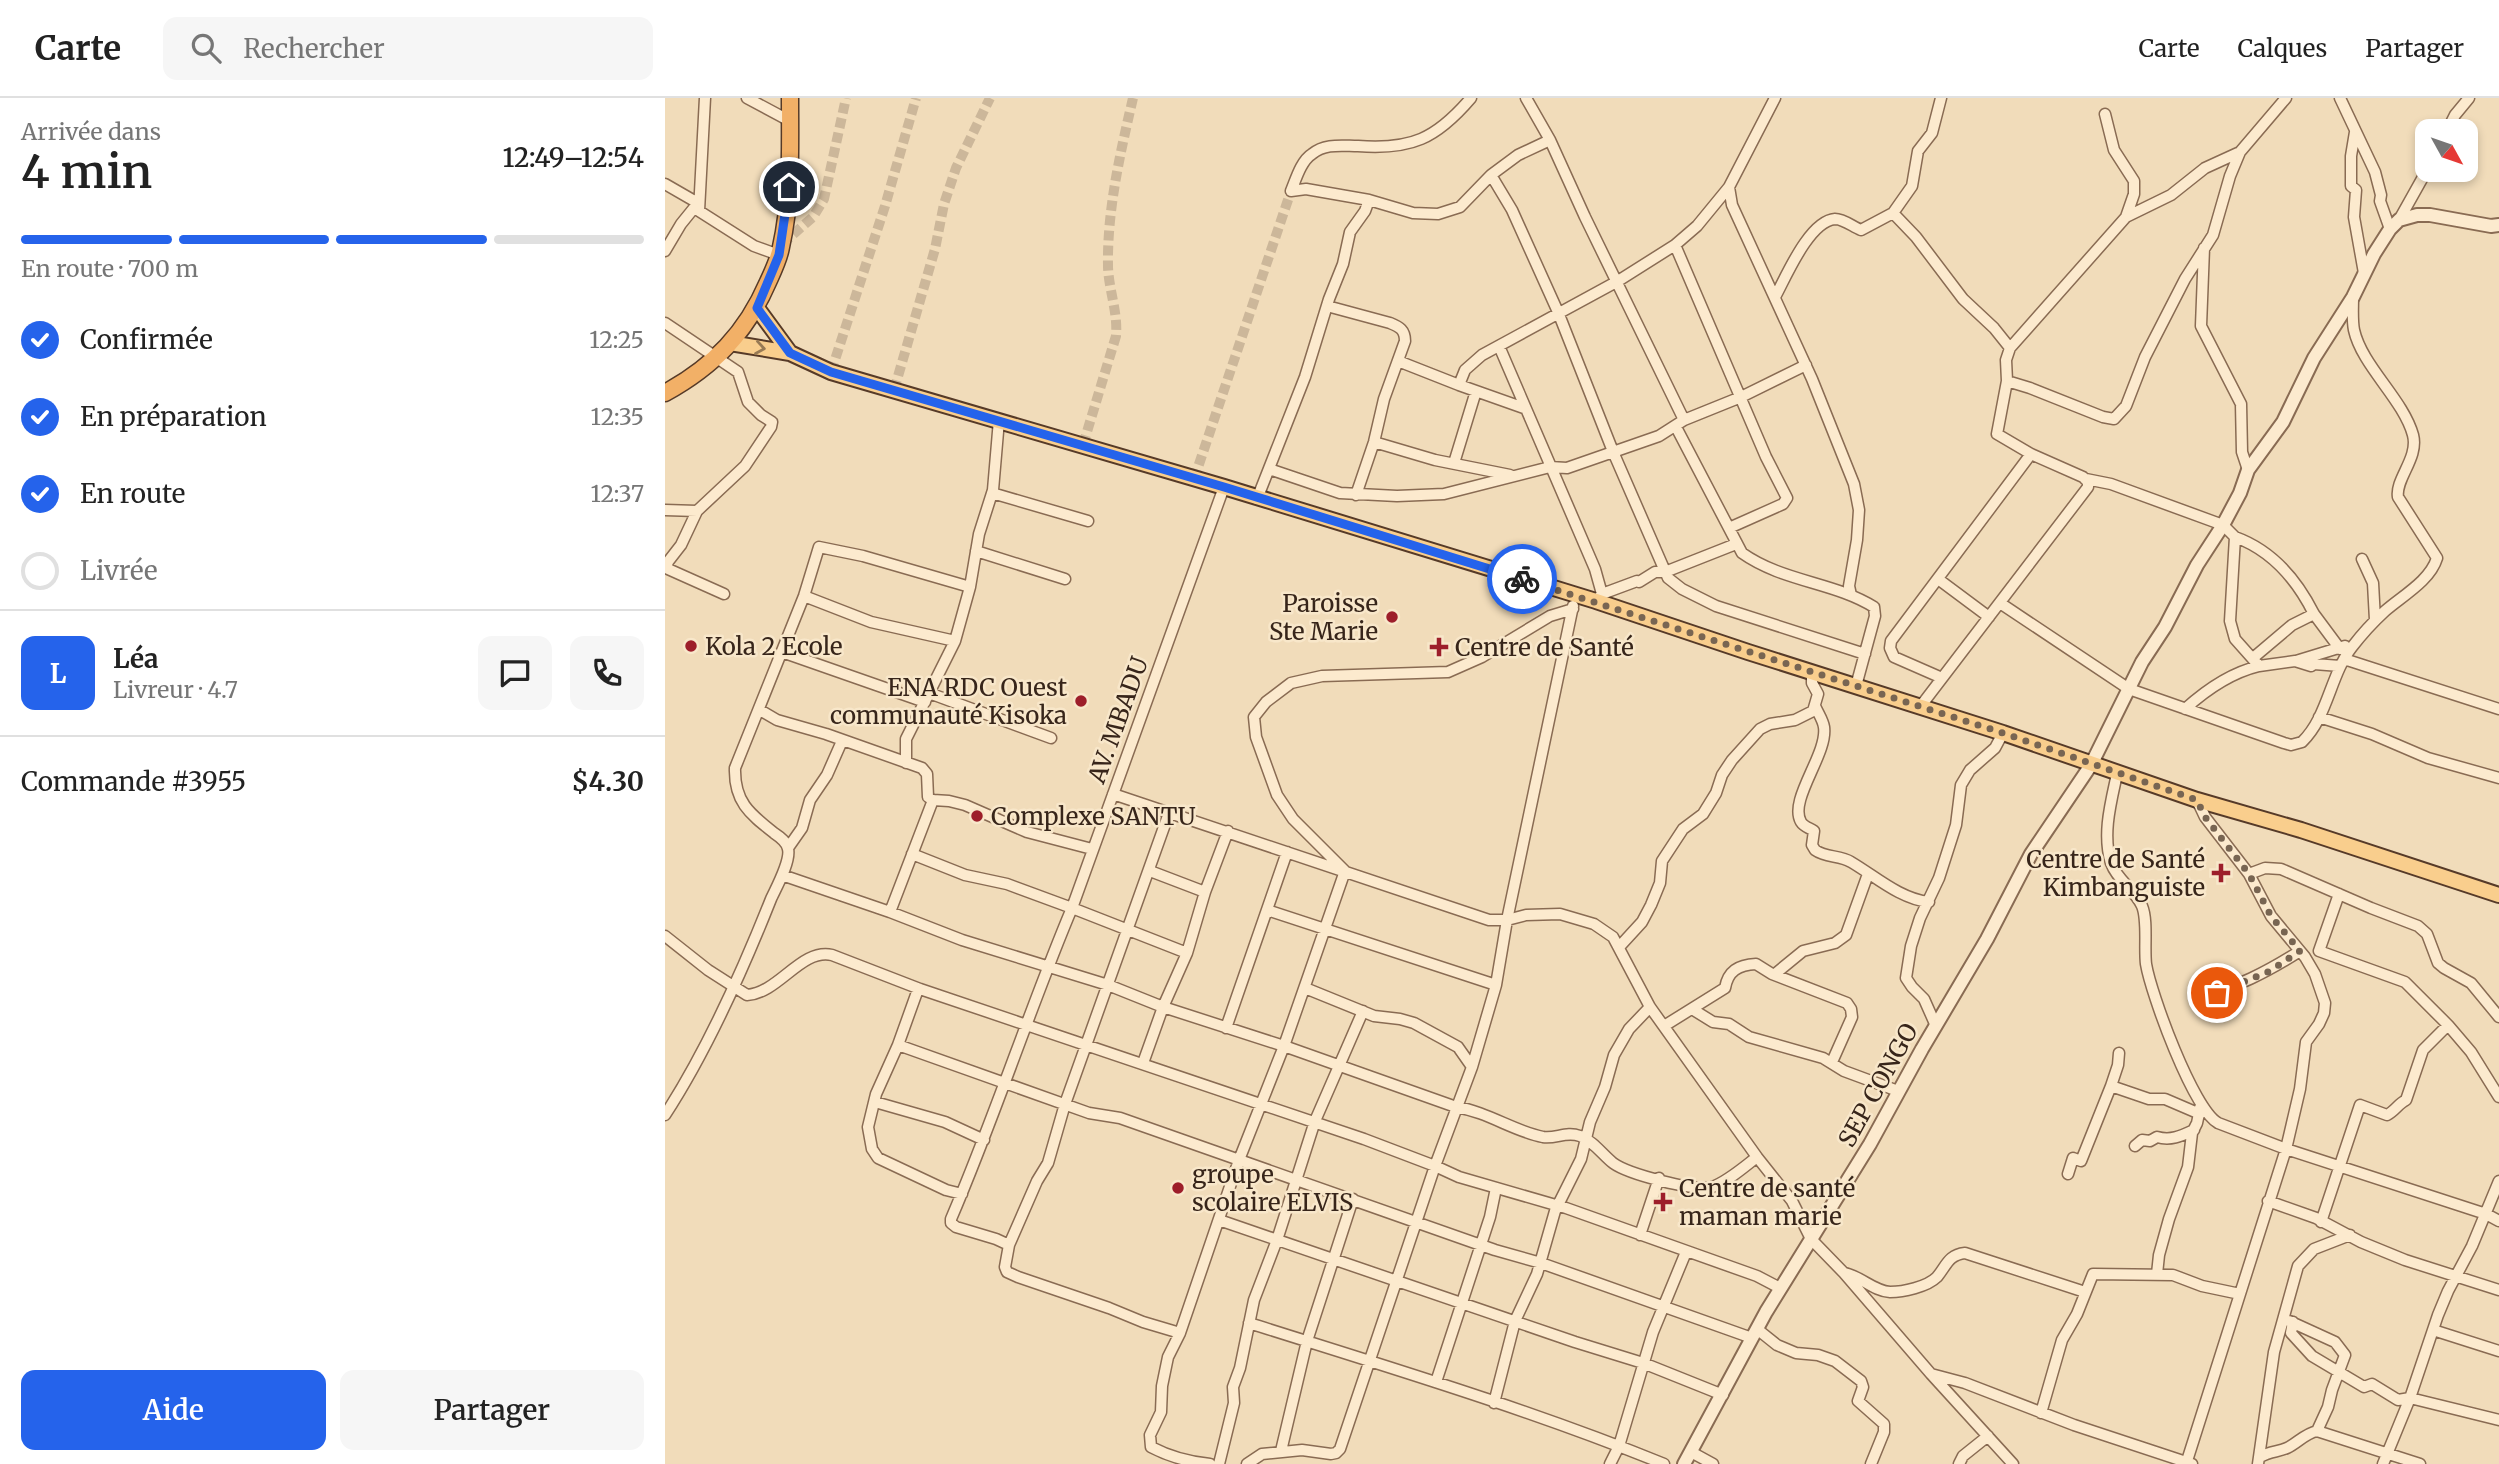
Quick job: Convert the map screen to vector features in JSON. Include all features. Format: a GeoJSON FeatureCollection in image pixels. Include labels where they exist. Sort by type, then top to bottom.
{"type":"FeatureCollection","features":[{"type":"Feature","properties":{"kind":"highway"},"geometry":{"type":"LineString","coordinates":[[665,393],[716,359],[757,308],[779,255],[788,202],[790,98]]}},
{"type":"Feature","properties":{"kind":"main road"},"geometry":{"type":"LineString","coordinates":[[757,308],[790,353]]}},
{"type":"Feature","properties":{"kind":"main road"},"geometry":{"type":"LineString","coordinates":[[730,343],[790,353],[831,372],[1224,487],[1574,602],[1599,598],[1812,672],[2003,733],[2117,774],[2301,830],[2499,895]]}},
{"type":"Feature","properties":{"kind":"street"},"geometry":{"type":"LineString","coordinates":[[705,98],[698,211],[754,246],[779,255]]}},
{"type":"Feature","properties":{"kind":"street"},"geometry":{"type":"LineString","coordinates":[[747,98],[790,121]]}},
{"type":"Feature","properties":{"kind":"street"},"geometry":{"type":"LineString","coordinates":[[1471,98],[1447,124],[1418,141],[1401,146],[1336,145],[1314,152],[1306,158],[1291,191],[1306,189],[1369,200],[1413,213],[1438,214],[1460,207],[1491,175],[1518,155],[1551,140]]}},
{"type":"Feature","properties":{"kind":"street"},"geometry":{"type":"LineString","coordinates":[[1526,98],[1551,140],[1585,217],[1618,281],[1735,544],[1742,553],[1758,564],[1800,581],[1851,595],[1858,601],[1873,606],[1875,610],[1856,686]]}},
{"type":"Feature","properties":{"kind":"street"},"geometry":{"type":"LineString","coordinates":[[1459,385],[1465,370],[1482,355],[1618,281],[1675,245],[1712,211],[1729,187],[1775,98]]}},
{"type":"Feature","properties":{"kind":"street"},"geometry":{"type":"LineString","coordinates":[[1775,297],[1801,249],[1818,229],[1836,219],[1861,230],[1893,213],[1912,186],[1918,151],[1932,133],[1941,98]]}},
{"type":"Feature","properties":{"kind":"street"},"geometry":{"type":"LineString","coordinates":[[2007,381],[2103,417],[2114,419],[2119,416],[2136,384],[2160,326],[2216,227],[2230,176],[2240,152],[2286,98]]}},
{"type":"Feature","properties":{"kind":"street"},"geometry":{"type":"LineString","coordinates":[[2340,98],[2375,172],[2380,201],[2395,225]]}},
{"type":"Feature","properties":{"kind":"street"},"geometry":{"type":"LineString","coordinates":[[2453,119],[2469,98]]}},
{"type":"Feature","properties":{"kind":"street"},"geometry":{"type":"LineString","coordinates":[[2105,114],[2114,150],[2134,181],[2134,194],[2126,217],[2010,348],[2006,360],[2007,381],[1997,435],[2086,479],[2111,484],[2223,525],[2235,537],[2268,554],[2300,590],[2341,658]]}},
{"type":"Feature","properties":{"kind":"street"},"geometry":{"type":"LineString","coordinates":[[2355,132],[2351,156],[2351,186],[2355,190],[2354,217],[2364,273]]}},
{"type":"Feature","properties":{"kind":"street"},"geometry":{"type":"LineString","coordinates":[[2126,217],[2171,195],[2206,168],[2240,152]]}},
{"type":"Feature","properties":{"kind":"street"},"geometry":{"type":"LineString","coordinates":[[1491,175],[1512,210],[1558,312],[1614,454],[1672,583],[1716,606],[1865,654]]}},
{"type":"Feature","properties":{"kind":"street"},"geometry":{"type":"LineString","coordinates":[[2395,225],[2420,182]]}},
{"type":"Feature","properties":{"kind":"street"},"geometry":{"type":"LineString","coordinates":[[665,184],[698,203]]}},
{"type":"Feature","properties":{"kind":"street"},"geometry":{"type":"LineString","coordinates":[[1729,187],[1732,205],[1806,365],[1854,484],[1859,510],[1849,586],[1851,595]]}},
{"type":"Feature","properties":{"kind":"street"},"geometry":{"type":"LineString","coordinates":[[1257,499],[1305,377],[1343,264],[1350,232],[1365,211],[1369,200]]}},
{"type":"Feature","properties":{"kind":"street"},"geometry":{"type":"LineString","coordinates":[[665,251],[674,234],[698,203]]}},
{"type":"Feature","properties":{"kind":"street"},"geometry":{"type":"LineString","coordinates":[[1893,213],[1916,237],[1963,299],[1994,328],[2010,348]]}},
{"type":"Feature","properties":{"kind":"street"},"geometry":{"type":"LineString","coordinates":[[2395,225],[2408,216],[2430,215],[2491,226],[2499,225]]}},
{"type":"Feature","properties":{"kind":"street","name":"SEP CONGO"},"geometry":{"type":"LineString","coordinates":[[1684,1464],[1780,1288],[1870,1144],[1987,939],[2031,854],[2091,765],[2142,662],[2181,600],[2197,565],[2240,494],[2248,470],[2283,422],[2314,358],[2395,225]]}},
{"type":"Feature","properties":{"kind":"street"},"geometry":{"type":"LineString","coordinates":[[1675,245],[1787,500],[1729,528]]}},
{"type":"Feature","properties":{"kind":"street"},"geometry":{"type":"LineString","coordinates":[[2204,247],[2201,326],[2241,404],[2242,452],[2248,470]]}},
{"type":"Feature","properties":{"kind":"street"},"geometry":{"type":"LineString","coordinates":[[2000,603],[2129,689],[2291,745],[2302,742],[2319,717],[2341,658],[2375,621],[2426,576],[2437,558],[2398,498],[2398,490],[2411,457],[2413,435],[2357,339],[2353,297]]}},
{"type":"Feature","properties":{"kind":"street"},"geometry":{"type":"LineString","coordinates":[[1327,306],[1398,326],[1405,334],[1356,495]]}},
{"type":"Feature","properties":{"kind":"street"},"geometry":{"type":"LineString","coordinates":[[665,323],[738,372],[748,402],[773,425],[745,466],[697,512],[681,545],[666,566],[724,594]]}},
{"type":"Feature","properties":{"kind":"street"},"geometry":{"type":"LineString","coordinates":[[1499,346],[1595,569],[1599,598],[1639,582],[1655,572],[1665,572],[1735,544]]}},
{"type":"Feature","properties":{"kind":"street"},"geometry":{"type":"LineString","coordinates":[[1398,361],[1524,408]]}},
{"type":"Feature","properties":{"kind":"street"},"geometry":{"type":"LineString","coordinates":[[1269,469],[1340,493],[1444,494],[1550,467],[1567,468],[1614,454],[1806,365]]}},
{"type":"Feature","properties":{"kind":"street"},"geometry":{"type":"LineString","coordinates":[[1454,463],[1476,391]]}},
{"type":"Feature","properties":{"kind":"street"},"geometry":{"type":"LineString","coordinates":[[906,762],[905,744],[955,641],[970,587],[976,551],[992,493],[999,420]]}},
{"type":"Feature","properties":{"kind":"street"},"geometry":{"type":"LineString","coordinates":[[1374,442],[1514,476]]}},
{"type":"Feature","properties":{"kind":"street"},"geometry":{"type":"LineString","coordinates":[[1942,678],[1893,657],[1890,648],[1897,631],[2031,454]]}},
{"type":"Feature","properties":{"kind":"street"},"geometry":{"type":"LineString","coordinates":[[1920,707],[2081,498],[2088,487],[2086,479]]}},
{"type":"Feature","properties":{"kind":"street","name":"AV. MBADU"},"geometry":{"type":"LineString","coordinates":[[1009,1245],[953,1226],[951,1219],[984,1140],[1072,908],[1224,487]]}},
{"type":"Feature","properties":{"kind":"street"},"geometry":{"type":"LineString","coordinates":[[992,493],[1088,521]]}},
{"type":"Feature","properties":{"kind":"street"},"geometry":{"type":"LineString","coordinates":[[665,510],[697,512]]}},
{"type":"Feature","properties":{"kind":"street"},"geometry":{"type":"LineString","coordinates":[[2235,537],[2230,621],[2235,639],[2256,662],[2341,658],[2499,709]]}},
{"type":"Feature","properties":{"kind":"street"},"geometry":{"type":"LineString","coordinates":[[788,848],[747,808],[736,789],[735,768],[804,596],[819,547],[863,556],[970,587]]}},
{"type":"Feature","properties":{"kind":"street"},"geometry":{"type":"LineString","coordinates":[[976,551],[1065,579]]}},
{"type":"Feature","properties":{"kind":"street"},"geometry":{"type":"LineString","coordinates":[[2363,559],[2373,583],[2375,621]]}},
{"type":"Feature","properties":{"kind":"street"},"geometry":{"type":"LineString","coordinates":[[1938,579],[1989,617]]}},
{"type":"Feature","properties":{"kind":"street"},"geometry":{"type":"LineString","coordinates":[[804,596],[871,622],[955,641]]}},
{"type":"Feature","properties":{"kind":"street"},"geometry":{"type":"LineString","coordinates":[[1345,871],[1293,819],[1277,795],[1253,724],[1258,710],[1291,683],[1307,678],[1448,671],[1485,656],[1574,602]]}},
{"type":"Feature","properties":{"kind":"street"},"geometry":{"type":"LineString","coordinates":[[1247,1464],[1262,1454],[1302,1450],[1336,1453],[1340,1449],[1472,1067],[1496,985],[1507,920],[1574,602]]}},
{"type":"Feature","properties":{"kind":"street"},"geometry":{"type":"LineString","coordinates":[[2185,709],[2206,690],[2256,662],[2292,625],[2314,614]]}},
{"type":"Feature","properties":{"kind":"street"},"geometry":{"type":"LineString","coordinates":[[782,652],[1051,738]]}},
{"type":"Feature","properties":{"kind":"street"},"geometry":{"type":"LineString","coordinates":[[2295,661],[2311,666],[2341,658]]}},
{"type":"Feature","properties":{"kind":"street"},"geometry":{"type":"LineString","coordinates":[[1619,946],[1642,922],[1651,905],[1660,883],[1662,861],[1683,829],[1703,814],[1716,793],[1721,775],[1732,760],[1760,729],[1770,724],[1795,720],[1813,711],[1818,694],[1812,683],[1812,672]]}},
{"type":"Feature","properties":{"kind":"street"},"geometry":{"type":"LineString","coordinates":[[1815,706],[1824,726],[1824,733],[1818,757],[1803,789],[1799,819],[1805,827],[1814,831],[1812,845],[1815,850],[1850,861],[1868,874],[1915,898],[1929,902]]}},
{"type":"Feature","properties":{"kind":"street"},"geometry":{"type":"LineString","coordinates":[[760,710],[777,720],[906,762],[926,772],[928,797],[933,800],[949,801],[1027,832],[1092,849]]}},
{"type":"Feature","properties":{"kind":"street"},"geometry":{"type":"LineString","coordinates":[[2319,717],[2372,734],[2428,758],[2499,778]]}},
{"type":"Feature","properties":{"kind":"street"},"geometry":{"type":"LineString","coordinates":[[1936,1026],[1924,999],[1906,978],[1911,946],[1956,825],[1964,777],[1989,755],[2003,733]]}},
{"type":"Feature","properties":{"kind":"street"},"geometry":{"type":"LineString","coordinates":[[665,1115],[750,954],[782,875],[788,848],[802,828],[810,800],[827,775],[842,741]]}},
{"type":"Feature","properties":{"kind":"street"},"geometry":{"type":"LineString","coordinates":[[2117,774],[2108,813],[2111,864],[2143,907],[2146,967],[2200,1109],[2214,1121],[2286,1149],[2486,1213],[2499,1220]]}},
{"type":"Feature","properties":{"kind":"street"},"geometry":{"type":"LineString","coordinates":[[1113,794],[1489,920],[1560,914],[1604,929],[1619,946],[1650,1007],[1757,1157],[1792,1201],[1811,1239],[2013,1464]]}},
{"type":"Feature","properties":{"kind":"street"},"geometry":{"type":"LineString","coordinates":[[890,912],[933,800]]}},
{"type":"Feature","properties":{"kind":"street"},"geometry":{"type":"LineString","coordinates":[[1931,1374],[1965,1383],[2041,1413],[2189,1464],[2286,1149],[2300,1089],[2307,1042],[2324,1013],[2325,1003],[2315,974],[2271,916],[2249,874],[2205,817],[2197,800]]}},
{"type":"Feature","properties":{"kind":"street"},"geometry":{"type":"LineString","coordinates":[[1169,813],[1065,1104],[1048,1163],[1037,1181],[1009,1245],[1005,1267],[1009,1273],[1180,1334]]}},
{"type":"Feature","properties":{"kind":"street"},"geometry":{"type":"LineString","coordinates":[[1143,1063],[1163,1007],[1187,953],[1205,892],[1228,831]]}},
{"type":"Feature","properties":{"kind":"street"},"geometry":{"type":"LineString","coordinates":[[1226,1027],[1287,852]]}},
{"type":"Feature","properties":{"kind":"street"},"geometry":{"type":"LineString","coordinates":[[912,854],[965,875],[1007,884],[1187,953]]}},
{"type":"Feature","properties":{"kind":"street"},"geometry":{"type":"LineString","coordinates":[[2249,874],[2265,869],[2281,869],[2418,926],[2427,934],[2438,962],[2471,983],[2499,1017]]}},
{"type":"Feature","properties":{"kind":"street"},"geometry":{"type":"LineString","coordinates":[[1150,871],[1205,892]]}},
{"type":"Feature","properties":{"kind":"street"},"geometry":{"type":"LineString","coordinates":[[1210,1464],[1193,1463],[1171,1456],[1151,1447],[1149,1442],[1161,1412],[1162,1385],[1168,1357],[1180,1334],[1239,1160],[1284,1046],[1345,871]]}},
{"type":"Feature","properties":{"kind":"street"},"geometry":{"type":"LineString","coordinates":[[1775,974],[1803,951],[1835,943],[1846,936],[1868,874]]}},
{"type":"Feature","properties":{"kind":"street"},"geometry":{"type":"LineString","coordinates":[[782,875],[962,940],[1108,985],[1163,1007],[1545,1137],[1569,1133],[1586,1139],[1615,1164],[1650,1178],[1699,1189],[1713,1186],[1757,1157]]}},
{"type":"Feature","properties":{"kind":"street"},"geometry":{"type":"LineString","coordinates":[[2339,894],[2319,951],[2405,982],[2471,1052],[2499,1097]]}},
{"type":"Feature","properties":{"kind":"street"},"geometry":{"type":"LineString","coordinates":[[1267,909],[1496,985]]}},
{"type":"Feature","properties":{"kind":"street"},"geometry":{"type":"LineString","coordinates":[[665,936],[708,970],[747,995],[771,987],[808,959],[824,954],[920,989],[1315,1121],[1459,1177],[1557,1206],[1757,1276],[1780,1288]]}},
{"type":"Feature","properties":{"kind":"street"},"geometry":{"type":"LineString","coordinates":[[2198,997],[2245,983],[2270,971],[2300,951]]}},
{"type":"Feature","properties":{"kind":"street"},"geometry":{"type":"LineString","coordinates":[[1664,1026],[1725,988],[1727,978],[1733,970],[1756,964],[1772,974],[1847,1003],[1852,1017],[1832,1062]]}},
{"type":"Feature","properties":{"kind":"street"},"geometry":{"type":"LineString","coordinates":[[1305,988],[1374,1016],[1400,1018],[1414,1023],[1458,1047],[1472,1067]]}},
{"type":"Feature","properties":{"kind":"street"},"geometry":{"type":"LineString","coordinates":[[920,989],[898,1045],[884,1072],[868,1127],[876,1157],[962,1194]]}},
{"type":"Feature","properties":{"kind":"street"},"geometry":{"type":"LineString","coordinates":[[1494,1403],[1515,1321],[1541,1263],[1557,1206],[1576,1173],[1590,1122],[1620,1042],[1650,1007]]}},
{"type":"Feature","properties":{"kind":"street"},"geometry":{"type":"LineString","coordinates":[[1692,1009],[1713,1022],[1729,1024],[1759,1040],[1832,1062],[1844,1071],[1898,1091]]}},
{"type":"Feature","properties":{"kind":"street"},"geometry":{"type":"LineString","coordinates":[[1219,1464],[1234,1403],[1233,1387],[1254,1300],[1298,1180],[1315,1121],[1363,1011]]}},
{"type":"Feature","properties":{"kind":"street"},"geometry":{"type":"LineString","coordinates":[[2321,1222],[2360,1105],[2388,1115],[2393,1112],[2396,1105],[2406,1100],[2423,1050],[2448,1025]]}},
{"type":"Feature","properties":{"kind":"street"},"geometry":{"type":"LineString","coordinates":[[898,1045],[1089,1113],[1120,1118],[1541,1263],[1663,1308],[1755,1334],[1806,1356],[1818,1355],[1835,1361],[1861,1381],[1863,1387],[1858,1401],[1884,1424],[1884,1432],[1871,1464]]}},
{"type":"Feature","properties":{"kind":"street"},"geometry":{"type":"LineString","coordinates":[[2067,1174],[2073,1158],[2081,1161],[2111,1086],[2119,1053]]}},
{"type":"Feature","properties":{"kind":"street"},"geometry":{"type":"LineString","coordinates":[[2111,1086],[2149,1099],[2200,1109]]}},
{"type":"Feature","properties":{"kind":"street"},"geometry":{"type":"LineString","coordinates":[[875,1101],[939,1120],[984,1140]]}},
{"type":"Feature","properties":{"kind":"street"},"geometry":{"type":"LineString","coordinates":[[2157,1274],[2169,1219],[2188,1167],[2200,1109]]}},
{"type":"Feature","properties":{"kind":"street"},"geometry":{"type":"LineString","coordinates":[[2135,1146],[2142,1140],[2150,1141],[2157,1137],[2167,1140],[2194,1130]]}},
{"type":"Feature","properties":{"kind":"street"},"geometry":{"type":"LineString","coordinates":[[1640,1235],[1659,1178]]}},
{"type":"Feature","properties":{"kind":"street"},"geometry":{"type":"LineString","coordinates":[[2384,1459],[2410,1398],[2448,1291],[2458,1275],[2499,1181]]}},
{"type":"Feature","properties":{"kind":"street"},"geometry":{"type":"LineString","coordinates":[[1436,1382],[1490,1217],[1496,1188]]}},
{"type":"Feature","properties":{"kind":"street"},"geometry":{"type":"LineString","coordinates":[[1281,1451],[1307,1341],[1353,1199]]}},
{"type":"Feature","properties":{"kind":"street"},"geometry":{"type":"LineString","coordinates":[[2268,1201],[2405,1260],[2499,1290]]}},
{"type":"Feature","properties":{"kind":"street"},"geometry":{"type":"LineString","coordinates":[[1219,1220],[1643,1363],[1723,1395]]}},
{"type":"Feature","properties":{"kind":"street"},"geometry":{"type":"LineString","coordinates":[[2259,1461],[2265,1402],[2282,1318],[2298,1266],[2314,1249],[2350,1235]]}},
{"type":"Feature","properties":{"kind":"street"},"geometry":{"type":"LineString","coordinates":[[1610,1464],[1619,1446],[1643,1363],[1686,1252]]}},
{"type":"Feature","properties":{"kind":"street"},"geometry":{"type":"LineString","coordinates":[[1844,1273],[1854,1275],[1882,1291],[1905,1290],[1931,1281],[1951,1257],[1965,1253],[2085,1292]]}},
{"type":"Feature","properties":{"kind":"street"},"geometry":{"type":"LineString","coordinates":[[2041,1413],[2062,1340],[2077,1314],[2092,1274],[2173,1275],[2202,1286],[2240,1294]]}},
{"type":"Feature","properties":{"kind":"street"},"geometry":{"type":"LineString","coordinates":[[2282,1318],[2335,1342],[2345,1355],[2317,1431]]}},
{"type":"Feature","properties":{"kind":"street"},"geometry":{"type":"LineString","coordinates":[[2293,1322],[2291,1333],[2312,1356],[2364,1387],[2372,1384],[2398,1400],[2410,1398],[2499,1420]]}},
{"type":"Feature","properties":{"kind":"street"},"geometry":{"type":"LineString","coordinates":[[1249,1323],[1436,1382],[1664,1464]]}},
{"type":"Feature","properties":{"kind":"street"},"geometry":{"type":"LineString","coordinates":[[2433,1330],[2499,1351]]}},
{"type":"Feature","properties":{"kind":"street"},"geometry":{"type":"LineString","coordinates":[[2259,1461],[2272,1450],[2286,1448],[2304,1435],[2317,1431],[2384,1459],[2420,1464]]}},
{"type":"Feature","properties":{"kind":"street"},"geometry":{"type":"LineString","coordinates":[[1959,1464],[1963,1456],[1988,1436]]}},
{"type":"Feature","properties":{"kind":"street"},"geometry":{"type":"LineString","coordinates":[[1691,1452],[1713,1464]]}},
{"type":"Feature","properties":{"kind":"tunnel"},"geometry":{"type":"LineString","coordinates":[[782,244],[813,217],[824,199],[846,98]]}},
{"type":"Feature","properties":{"kind":"tunnel"},"geometry":{"type":"LineString","coordinates":[[831,372],[885,206],[916,98]]}},
{"type":"Feature","properties":{"kind":"tunnel"},"geometry":{"type":"LineString","coordinates":[[894,390],[935,249],[944,204],[956,168],[990,98]]}},
{"type":"Feature","properties":{"kind":"tunnel"},"geometry":{"type":"LineString","coordinates":[[1083,445],[1116,336],[1108,246],[1119,161],[1133,98]]}},
{"type":"Feature","properties":{"kind":"tunnel"},"geometry":{"type":"LineString","coordinates":[[1194,479],[1291,191]]}},
{"type":"Feature","properties":{"kind":"way so far"},"geometry":{"type":"LineString","coordinates":[[1522,579],[2003,733],[2197,800],[2205,817],[2249,874],[2271,916],[2300,951],[2270,971],[2217,993]]}},
{"type":"Feature","properties":{"kind":"place","name":"Paroisse Ste Marie"},"geometry":{"type":"Point","coordinates":[1392,617]}},
{"type":"Feature","properties":{"kind":"place","name":"Kola 2 Ecole"},"geometry":{"type":"Point","coordinates":[691,646]}},
{"type":"Feature","properties":{"kind":"place","name":"Centre de Santé"},"geometry":{"type":"Point","coordinates":[1439,647]}},
{"type":"Feature","properties":{"kind":"place","name":"ENA RDC Ouest communauté Kisoka"},"geometry":{"type":"Point","coordinates":[1081,701]}},
{"type":"Feature","properties":{"kind":"place","name":"Complexe SANTU"},"geometry":{"type":"Point","coordinates":[977,816]}},
{"type":"Feature","properties":{"kind":"place","name":"Centre de Santé Kimbanguiste"},"geometry":{"type":"Point","coordinates":[2221,873]}},
{"type":"Feature","properties":{"kind":"place","name":"groupe scolaire ELVIS"},"geometry":{"type":"Point","coordinates":[1178,1188]}},
{"type":"Feature","properties":{"kind":"place","name":"Centre de santé maman marie"},"geometry":{"type":"Point","coordinates":[1663,1202]}},
{"type":"Feature","properties":{"kind":"route"},"geometry":{"type":"LineString","coordinates":[[789,187],[782,245],[757,308],[790,353],[831,372],[1224,487],[1522,579]]}}]}
